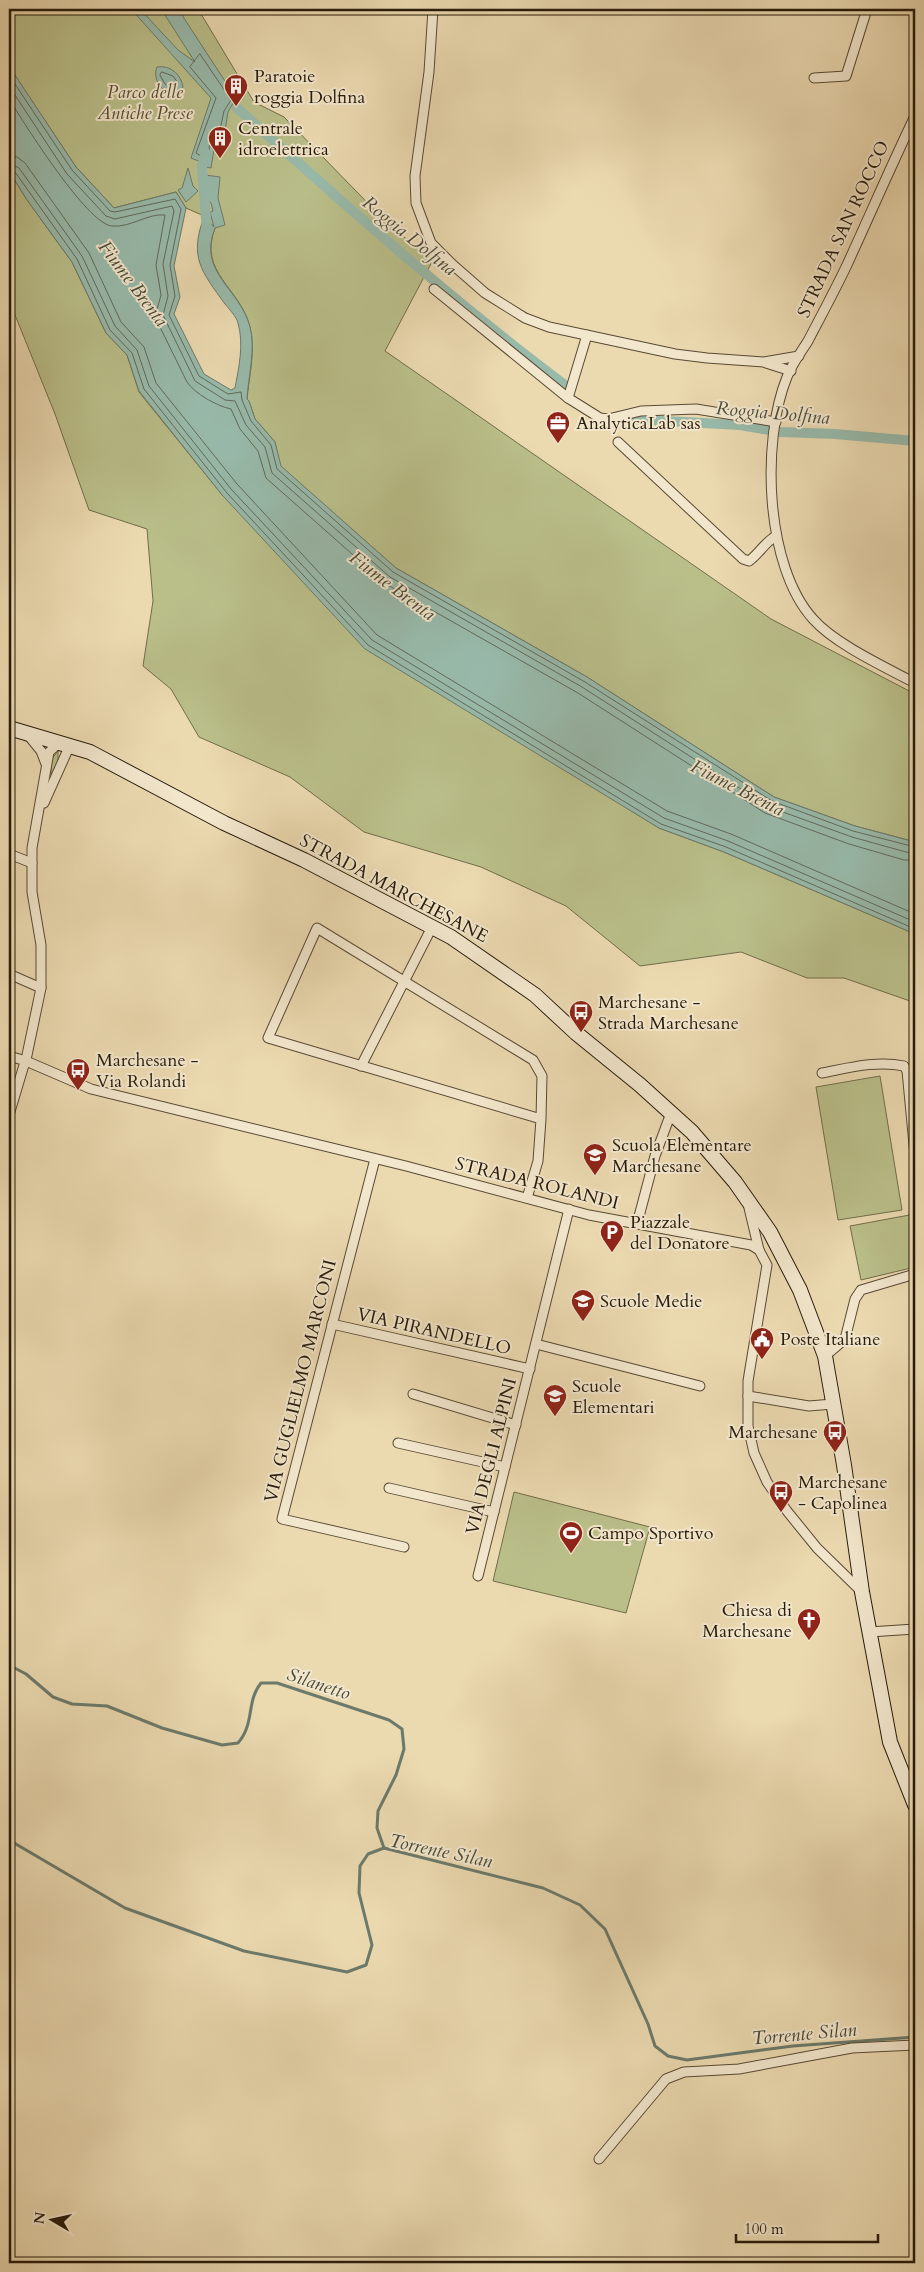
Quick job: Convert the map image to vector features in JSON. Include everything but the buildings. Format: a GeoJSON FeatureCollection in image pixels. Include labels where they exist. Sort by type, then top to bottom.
{"type":"FeatureCollection","features":[{"type":"Feature","properties":{"kind":"main road","name":"STRADA MARCHESANE"},"geometry":{"type":"LineString","coordinates":[[9,728],[90,752],[224,823],[304,860],[432,926],[492,963],[535,995],[692,1132],[735,1182],[770,1232],[800,1290],[825,1356],[862,1592],[890,1742],[915,1806]]}},
{"type":"Feature","properties":{"kind":"street"},"geometry":{"type":"LineString","coordinates":[[433,9],[428,72],[415,176],[416,203],[431,243],[485,293],[525,318],[549,326],[587,336],[675,354],[730,361],[764,362],[799,356]]}},
{"type":"Feature","properties":{"kind":"street"},"geometry":{"type":"LineString","coordinates":[[814,78],[846,76],[867,9]]}},
{"type":"Feature","properties":{"kind":"street","name":"STRADA SAN ROCCO"},"geometry":{"type":"LineString","coordinates":[[915,116],[837,286],[790,371],[776,424],[771,486],[776,536],[787,576],[798,601],[814,621],[842,642],[915,683]]}},
{"type":"Feature","properties":{"kind":"street"},"geometry":{"type":"LineString","coordinates":[[434,289],[568,398],[600,418],[608,419],[641,411],[696,409],[776,424]]}},
{"type":"Feature","properties":{"kind":"street"},"geometry":{"type":"LineString","coordinates":[[568,398],[587,336]]}},
{"type":"Feature","properties":{"kind":"street"},"geometry":{"type":"LineString","coordinates":[[764,362],[790,371]]}},
{"type":"Feature","properties":{"kind":"street"},"geometry":{"type":"LineString","coordinates":[[618,442],[743,559],[749,561],[776,536]]}},
{"type":"Feature","properties":{"kind":"street"},"geometry":{"type":"LineString","coordinates":[[26,733],[41,751],[46,769]]}},
{"type":"Feature","properties":{"kind":"street"},"geometry":{"type":"LineString","coordinates":[[9,1115],[26,1061],[41,988],[41,945],[32,892],[32,863],[36,821],[49,752],[58,744],[67,744],[36,821]]}},
{"type":"Feature","properties":{"kind":"street"},"geometry":{"type":"LineString","coordinates":[[9,854],[32,863]]}},
{"type":"Feature","properties":{"kind":"street"},"geometry":{"type":"LineString","coordinates":[[361,1066],[432,926]]}},
{"type":"Feature","properties":{"kind":"street"},"geometry":{"type":"LineString","coordinates":[[527,1198],[538,1161],[541,1119],[542,1076],[533,1060],[317,928],[268,1038],[541,1119]]}},
{"type":"Feature","properties":{"kind":"street"},"geometry":{"type":"LineString","coordinates":[[9,974],[41,988]]}},
{"type":"Feature","properties":{"kind":"street","name":"STRADA ROLANDI"},"geometry":{"type":"LineString","coordinates":[[9,1056],[26,1061],[91,1089],[569,1209],[637,1224],[752,1245],[759,1250]]}},
{"type":"Feature","properties":{"kind":"street"},"geometry":{"type":"LineString","coordinates":[[822,1074],[861,1066],[895,1064],[904,1066],[907,1071],[915,1155]]}},
{"type":"Feature","properties":{"kind":"street"},"geometry":{"type":"LineString","coordinates":[[637,1224],[655,1156],[670,1113]]}},
{"type":"Feature","properties":{"kind":"street","name":"VIA GUGLIELMO MARCONI"},"geometry":{"type":"LineString","coordinates":[[374,1159],[282,1519],[404,1547]]}},
{"type":"Feature","properties":{"kind":"street"},"geometry":{"type":"LineString","coordinates":[[746,1198],[759,1250],[767,1265],[748,1381],[748,1426],[754,1452],[767,1482],[817,1548],[862,1592]]}},
{"type":"Feature","properties":{"kind":"street","name":"VIA DEGLI ALPINI"},"geometry":{"type":"LineString","coordinates":[[478,1576],[569,1209]]}},
{"type":"Feature","properties":{"kind":"street"},"geometry":{"type":"LineString","coordinates":[[825,1356],[845,1339],[855,1299],[861,1290],[915,1274]]}},
{"type":"Feature","properties":{"kind":"street","name":"VIA PIRANDELLO"},"geometry":{"type":"LineString","coordinates":[[332,1324],[530,1370]]}},
{"type":"Feature","properties":{"kind":"street"},"geometry":{"type":"LineString","coordinates":[[536,1344],[700,1386]]}},
{"type":"Feature","properties":{"kind":"street"},"geometry":{"type":"LineString","coordinates":[[413,1394],[516,1425]]}},
{"type":"Feature","properties":{"kind":"street"},"geometry":{"type":"LineString","coordinates":[[748,1396],[809,1406],[834,1404]]}},
{"type":"Feature","properties":{"kind":"street"},"geometry":{"type":"LineString","coordinates":[[398,1443],[505,1467]]}},
{"type":"Feature","properties":{"kind":"street"},"geometry":{"type":"LineString","coordinates":[[389,1488],[494,1512]]}},
{"type":"Feature","properties":{"kind":"street"},"geometry":{"type":"LineString","coordinates":[[869,1632],[915,1629]]}},
{"type":"Feature","properties":{"kind":"street"},"geometry":{"type":"LineString","coordinates":[[599,2159],[666,2079],[684,2072],[739,2069],[852,2048],[915,2045]]}},
{"type":"Feature","properties":{"kind":"green space","name":"Parco delle Antiche Prese"},"geometry":{"type":"Polygon","coordinates":[[[9,9],[198,9],[254,102],[284,117],[390,226],[433,260],[385,351],[771,619],[915,694],[915,842],[855,826],[774,797],[587,677],[396,568],[280,466],[275,442],[255,419],[247,399],[252,336],[245,313],[216,269],[212,257],[211,244],[215,228],[204,216],[186,208],[176,192],[114,208],[76,167],[9,67],[9,9]]]}},
{"type":"Feature","properties":{"kind":"green space"},"geometry":{"type":"Polygon","coordinates":[[[9,171],[27,200],[72,262],[106,333],[127,355],[139,392],[223,496],[527,746],[659,828],[724,852],[915,934],[915,1005],[910,1001],[844,978],[807,978],[741,952],[640,966],[566,906],[481,867],[364,832],[290,777],[199,737],[171,689],[143,666],[153,601],[147,529],[89,510],[55,414],[9,300],[9,171]]]}},
{"type":"Feature","properties":{"kind":"green space"},"geometry":{"type":"Polygon","coordinates":[[[58,751],[58,761],[51,778],[51,760],[58,751]]]}},
{"type":"Feature","properties":{"kind":"green space"},"geometry":{"type":"Polygon","coordinates":[[[880,1076],[902,1210],[838,1220],[816,1087],[880,1076]]]}},
{"type":"Feature","properties":{"kind":"green space"},"geometry":{"type":"Polygon","coordinates":[[[915,1214],[915,1267],[861,1280],[850,1226],[915,1214]]]}},
{"type":"Feature","properties":{"kind":"green space","name":"Campo Sportivo"},"geometry":{"type":"Polygon","coordinates":[[[514,1492],[650,1527],[626,1613],[493,1581],[514,1492]]]}},
{"type":"Feature","properties":{"kind":"water"},"geometry":{"type":"Polygon","coordinates":[[[131,9],[140,9],[178,50],[195,62],[161,9],[178,9],[236,98],[228,112],[224,137],[216,137],[211,168],[205,167],[201,162],[191,158],[211,98],[131,9]]]}},
{"type":"Feature","properties":{"kind":"water","name":"Fiume Brenta"},"geometry":{"type":"Polygon","coordinates":[[[9,66],[76,167],[114,208],[176,192],[186,208],[174,266],[180,297],[174,314],[204,374],[231,390],[235,388],[238,372],[240,331],[234,315],[204,273],[198,253],[200,231],[204,217],[214,227],[210,212],[213,211],[211,203],[201,193],[204,190],[205,175],[220,177],[218,198],[225,225],[215,228],[211,244],[211,257],[222,280],[245,313],[250,327],[252,354],[247,399],[255,419],[275,442],[281,466],[396,568],[587,677],[774,797],[855,826],[915,842],[915,934],[724,852],[659,828],[365,649],[223,496],[139,391],[127,355],[106,333],[72,262],[27,200],[9,171],[9,66]]]}},
{"type":"Feature","properties":{"kind":"water"},"geometry":{"type":"Polygon","coordinates":[[[157,67],[166,67],[174,71],[180,78],[183,87],[178,92],[173,93],[163,89],[157,79],[157,67]]]}},
{"type":"Feature","properties":{"kind":"water"},"geometry":{"type":"Polygon","coordinates":[[[188,168],[193,186],[198,191],[186,202],[178,190],[182,188],[188,168]]]}},
{"type":"Feature","properties":{"kind":"waterway","name":"Roggia Dolfina"},"geometry":{"type":"LineString","coordinates":[[237,108],[439,285],[565,385]]}},
{"type":"Feature","properties":{"kind":"waterway"},"geometry":{"type":"LineString","coordinates":[[206,153],[202,166],[207,232]]}},
{"type":"Feature","properties":{"kind":"waterway","name":"Roggia Dolfina"},"geometry":{"type":"LineString","coordinates":[[628,419],[740,425],[781,432],[835,434],[915,441]]}},
{"type":"Feature","properties":{"kind":"waterway","name":"Silanetto"},"geometry":{"type":"LineString","coordinates":[[9,1665],[26,1674],[53,1697],[72,1704],[107,1706],[162,1728],[222,1745],[238,1743],[243,1736],[247,1728],[253,1697],[261,1683],[277,1683],[389,1720],[402,1729],[404,1749],[396,1775],[378,1811],[377,1828],[384,1848]]}},
{"type":"Feature","properties":{"kind":"waterway","name":"Torrente Silan"},"geometry":{"type":"LineString","coordinates":[[9,1840],[125,1908],[244,1951],[347,1972],[366,1965],[372,1945],[359,1893],[360,1866],[368,1854],[384,1848],[543,1888],[580,1905],[605,1929],[648,2024],[655,2046],[668,2056],[687,2060],[793,2046],[915,2037]]}},
{"type":"Feature","properties":{"kind":"place","name":"Paratoie roggia Dolfina"},"geometry":{"type":"Point","coordinates":[236,107]}},
{"type":"Feature","properties":{"kind":"place","name":"Centrale idroelettrica"},"geometry":{"type":"Point","coordinates":[220,159]}},
{"type":"Feature","properties":{"kind":"place","name":"AnalyticaLab sas"},"geometry":{"type":"Point","coordinates":[558,444]}},
{"type":"Feature","properties":{"kind":"place","name":"Marchesane - Strada Marchesane"},"geometry":{"type":"Point","coordinates":[581,1033]}},
{"type":"Feature","properties":{"kind":"place","name":"Marchesane - Via Rolandi"},"geometry":{"type":"Point","coordinates":[78,1091]}},
{"type":"Feature","properties":{"kind":"place","name":"Scuola Elementare Marchesane"},"geometry":{"type":"Point","coordinates":[595,1176]}},
{"type":"Feature","properties":{"kind":"place","name":"Piazzale del Donatore"},"geometry":{"type":"Point","coordinates":[612,1253]}},
{"type":"Feature","properties":{"kind":"place","name":"Scuole Medie"},"geometry":{"type":"Point","coordinates":[583,1322]}},
{"type":"Feature","properties":{"kind":"place","name":"Poste Italiane"},"geometry":{"type":"Point","coordinates":[762,1360]}},
{"type":"Feature","properties":{"kind":"place","name":"Scuole Elementari"},"geometry":{"type":"Point","coordinates":[555,1417]}},
{"type":"Feature","properties":{"kind":"place","name":"Marchesane"},"geometry":{"type":"Point","coordinates":[835,1453]}},
{"type":"Feature","properties":{"kind":"place","name":"Marchesane - Capolinea"},"geometry":{"type":"Point","coordinates":[781,1513]}},
{"type":"Feature","properties":{"kind":"place","name":"Campo Sportivo"},"geometry":{"type":"Point","coordinates":[571,1554]}},
{"type":"Feature","properties":{"kind":"place","name":"Chiesa di Marchesane"},"geometry":{"type":"Point","coordinates":[809,1641]}}]}
